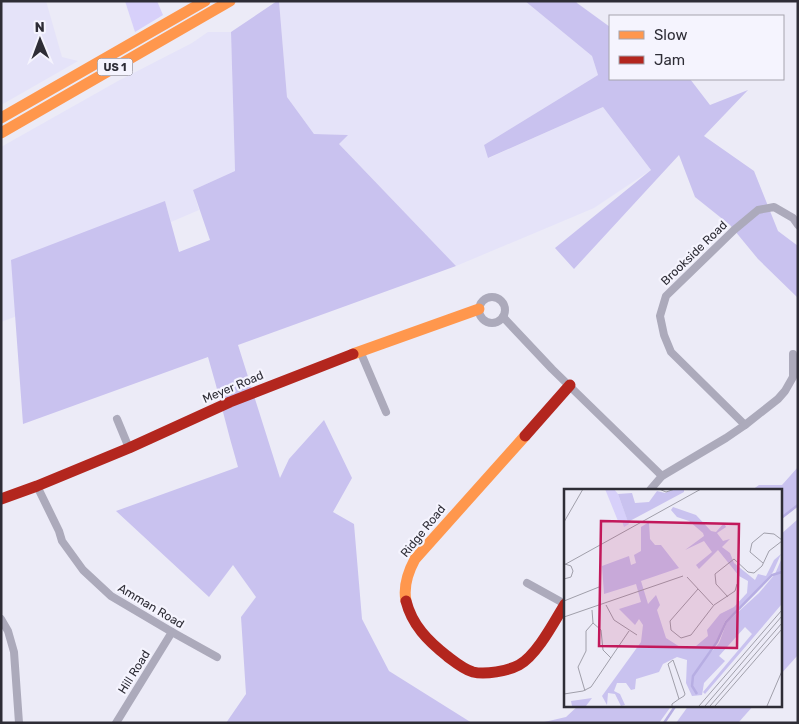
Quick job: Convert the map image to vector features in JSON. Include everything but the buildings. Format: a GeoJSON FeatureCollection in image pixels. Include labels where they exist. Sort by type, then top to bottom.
{"type":"FeatureCollection","features":[{"type":"Feature","properties":{"kind":"main road","name":"US 1"},"geometry":{"type":"LineString","coordinates":[[1,118],[205,1]]}},
{"type":"Feature","properties":{"kind":"main road","name":"US 1"},"geometry":{"type":"LineString","coordinates":[[1,132],[230,1]]}},
{"type":"Feature","properties":{"kind":"main road","name":"Meyer Road"},"geometry":{"type":"LineString","coordinates":[[1,499],[129,448],[230,402],[360,351],[479,309]]}},
{"type":"Feature","properties":{"kind":"main road","name":"Ridge Road"},"geometry":{"type":"LineString","coordinates":[[564,606],[533,652],[521,664],[488,672],[474,672],[460,666],[428,641],[416,626],[405,602],[405,586],[414,559],[570,385]]}},
{"type":"Feature","properties":{"kind":"street","name":"Brookside Road"},"geometry":{"type":"LineString","coordinates":[[745,425],[671,352],[664,336],[660,316],[666,296],[734,230],[758,210],[774,207],[793,218],[798,224]]}},
{"type":"Feature","properties":{"kind":"street","name":"Meyer Road"},"geometry":{"type":"LineString","coordinates":[[479,309],[486,298],[498,298],[504,305],[503,317],[552,369],[662,476]]}},
{"type":"Feature","properties":{"kind":"street"},"geometry":{"type":"LineString","coordinates":[[479,309],[481,317],[488,322],[496,322],[503,317]]}},
{"type":"Feature","properties":{"kind":"street"},"geometry":{"type":"LineString","coordinates":[[360,351],[386,412]]}},
{"type":"Feature","properties":{"kind":"street"},"geometry":{"type":"LineString","coordinates":[[651,489],[662,476],[726,438],[778,399],[793,377],[793,354]]}},
{"type":"Feature","properties":{"kind":"street"},"geometry":{"type":"LineString","coordinates":[[117,420],[129,448]]}},
{"type":"Feature","properties":{"kind":"street","name":"Amman Road"},"geometry":{"type":"LineString","coordinates":[[37,486],[62,541],[84,570],[111,596],[217,657]]}},
{"type":"Feature","properties":{"kind":"street"},"geometry":{"type":"LineString","coordinates":[[528,584],[564,603]]}},
{"type":"Feature","properties":{"kind":"street"},"geometry":{"type":"LineString","coordinates":[[1,619],[8,630],[14,652],[19,723]]}},
{"type":"Feature","properties":{"kind":"street","name":"Hill Road"},"geometry":{"type":"LineString","coordinates":[[116,723],[172,632]]}},
{"type":"Feature","properties":{"kind":"shaded area"},"geometry":{"type":"Polygon","coordinates":[[[1,1],[46,1],[62,57],[78,61],[1,105],[1,1]]]}},
{"type":"Feature","properties":{"kind":"shaded area"},"geometry":{"type":"Polygon","coordinates":[[[125,1],[157,1],[163,15],[135,32],[125,1]]]}},
{"type":"Feature","properties":{"kind":"shaded area"},"geometry":{"type":"Polygon","coordinates":[[[279,1],[525,1],[592,56],[598,75],[484,145],[489,158],[603,107],[651,170],[594,208],[456,266],[339,144],[347,135],[314,134],[287,97],[279,1]]]}},
{"type":"Feature","properties":{"kind":"shaded area"},"geometry":{"type":"Polygon","coordinates":[[[279,1],[287,97],[314,134],[348,135],[339,144],[456,266],[238,345],[280,478],[289,459],[324,420],[352,478],[333,512],[354,524],[362,619],[389,671],[472,723],[226,723],[246,694],[241,617],[256,597],[233,565],[209,597],[116,511],[238,467],[208,357],[23,424],[11,260],[165,201],[179,252],[210,240],[193,190],[235,171],[231,32],[279,1]]]}},
{"type":"Feature","properties":{"kind":"shaded area"},"geometry":{"type":"Polygon","coordinates":[[[525,1],[576,1],[609,26],[609,80],[691,80],[710,105],[748,90],[704,136],[754,171],[778,231],[798,246],[798,298],[758,259],[730,225],[695,197],[679,155],[574,269],[555,248],[651,170],[603,107],[488,158],[484,145],[598,75],[592,56],[525,1]]]}},
{"type":"Feature","properties":{"kind":"shaded area"},"geometry":{"type":"Polygon","coordinates":[[[208,32],[231,32],[235,171],[193,190],[199,210],[171,222],[165,201],[17,316],[1,322],[1,147],[118,81],[192,43],[208,32]]]}},
{"type":"Feature","properties":{"kind":"shaded area"},"geometry":{"type":"Polygon","coordinates":[[[798,467],[798,504],[782,518],[782,489],[753,489],[759,485],[782,485],[798,467]]]}},
{"type":"Feature","properties":{"kind":"shaded area"},"geometry":{"type":"Polygon","coordinates":[[[798,519],[798,655],[782,673],[782,533],[798,519]]]}},
{"type":"Feature","properties":{"kind":"shaded area"},"geometry":{"type":"Polygon","coordinates":[[[578,706],[671,706],[659,723],[540,723],[566,717],[578,706]]]}},
{"type":"Feature","properties":{"kind":"shaded area"},"geometry":{"type":"Polygon","coordinates":[[[688,706],[753,706],[738,723],[676,723],[688,706]]]}},
{"type":"Feature","properties":{"kind":"waterway"},"geometry":{"type":"LineString","coordinates":[[782,517],[798,505]]}},
{"type":"Feature","properties":{"kind":"waterway"},"geometry":{"type":"LineString","coordinates":[[664,723],[675,706]]}},
{"type":"Feature","properties":{"kind":"traffic: slow"},"geometry":{"type":"LineString","coordinates":[[1,118],[205,1]]}},
{"type":"Feature","properties":{"kind":"traffic: slow"},"geometry":{"type":"LineString","coordinates":[[1,133],[230,1]]}},
{"type":"Feature","properties":{"kind":"traffic: slow"},"geometry":{"type":"LineString","coordinates":[[353,354],[479,309]]}},
{"type":"Feature","properties":{"kind":"traffic: slow"},"geometry":{"type":"LineString","coordinates":[[406,601],[407,579],[415,559],[525,436]]}},
{"type":"Feature","properties":{"kind":"traffic: jam"},"geometry":{"type":"LineString","coordinates":[[1,499],[129,448],[230,402],[353,354]]}},
{"type":"Feature","properties":{"kind":"traffic: jam"},"geometry":{"type":"LineString","coordinates":[[525,436],[570,385]]}},
{"type":"Feature","properties":{"kind":"traffic: jam"},"geometry":{"type":"LineString","coordinates":[[406,601],[412,618],[433,644],[462,667],[473,672],[484,673],[509,669],[526,660],[545,638],[564,606]]}}]}
